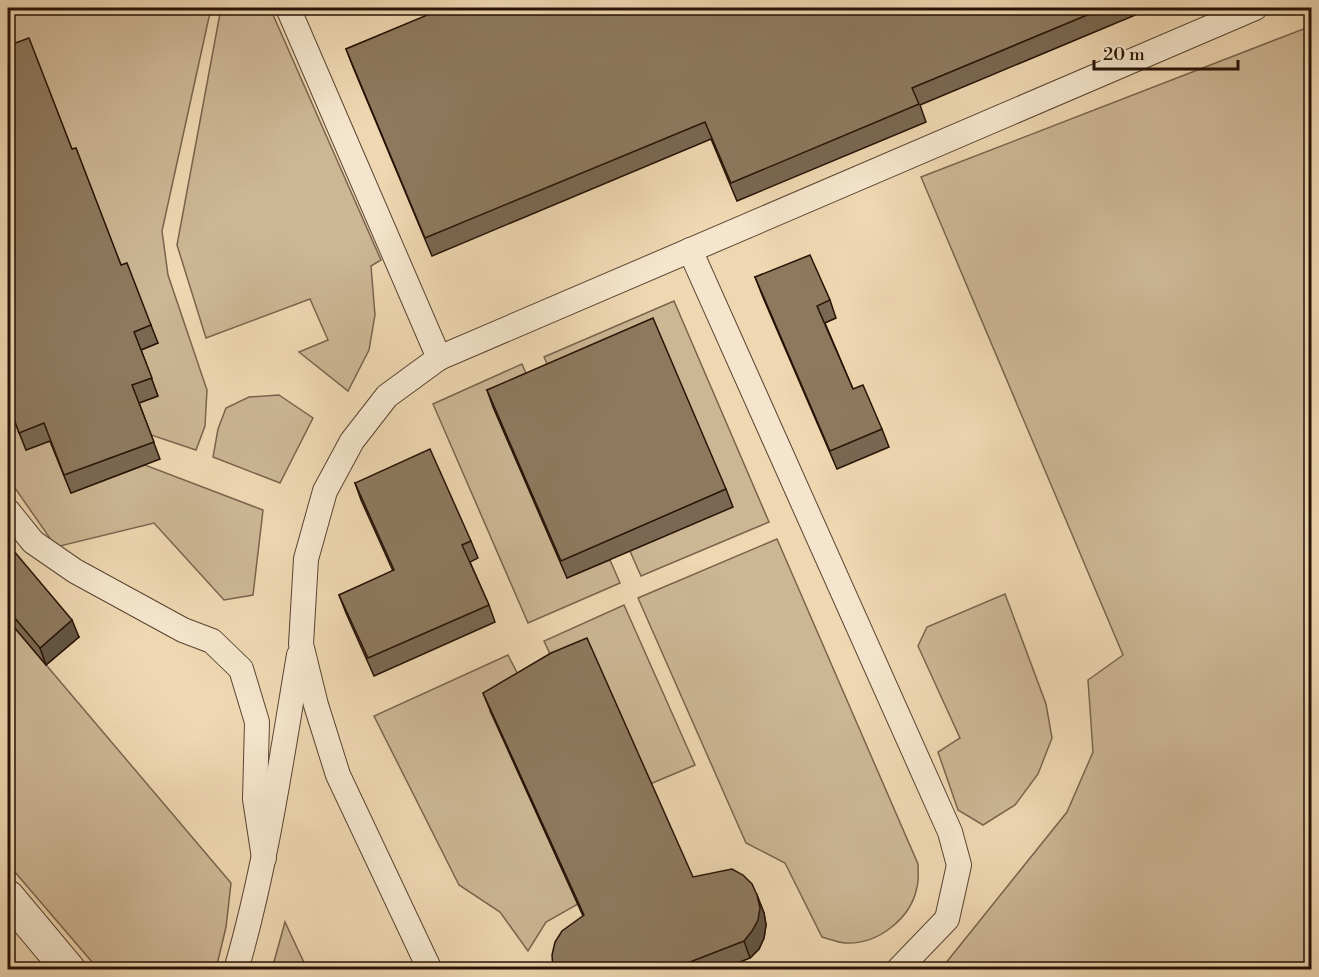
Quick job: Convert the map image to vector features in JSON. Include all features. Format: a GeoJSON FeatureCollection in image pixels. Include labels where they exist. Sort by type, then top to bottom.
{"type":"FeatureCollection","features":[{"type":"Feature","properties":{"kind":"street"},"geometry":{"type":"LineString","coordinates":[[8,897],[69,969]]}},
{"type":"Feature","properties":{"kind":"lane"},"geometry":{"type":"LineString","coordinates":[[288,8],[439,358]]}},
{"type":"Feature","properties":{"kind":"lane"},"geometry":{"type":"LineString","coordinates":[[236,969],[252,915],[264,858],[301,644],[306,559],[326,491],[352,441],[387,396],[439,358],[1255,8]]}},
{"type":"Feature","properties":{"kind":"lane"},"geometry":{"type":"LineString","coordinates":[[690,250],[950,832],[959,865],[947,919],[898,969]]}},
{"type":"Feature","properties":{"kind":"lane"},"geometry":{"type":"LineString","coordinates":[[8,511],[33,542],[75,571],[183,630],[212,641],[241,669],[257,722],[255,799],[264,858]]}},
{"type":"Feature","properties":{"kind":"lane"},"geometry":{"type":"LineString","coordinates":[[301,644],[316,705],[338,775],[430,969]]}},
{"type":"Feature","properties":{"kind":"shaded area"},"geometry":{"type":"Polygon","coordinates":[[[8,8],[211,8],[162,231],[168,275],[207,390],[205,426],[196,450],[151,435],[139,403],[158,396],[141,350],[158,343],[111,289],[8,39],[8,8]]]}},
{"type":"Feature","properties":{"kind":"shaded area"},"geometry":{"type":"Polygon","coordinates":[[[221,8],[270,8],[381,260],[371,266],[375,315],[369,350],[348,391],[299,352],[328,340],[310,299],[206,338],[177,245],[221,8]]]}},
{"type":"Feature","properties":{"kind":"shaded area"},"geometry":{"type":"Polygon","coordinates":[[[1311,26],[1311,969],[941,969],[1067,812],[1093,752],[1088,680],[1123,655],[921,177],[1311,26]]]}},
{"type":"Feature","properties":{"kind":"shaded area"},"geometry":{"type":"Polygon","coordinates":[[[674,301],[769,522],[641,576],[544,357],[674,301]]]}},
{"type":"Feature","properties":{"kind":"shaded area"},"geometry":{"type":"Polygon","coordinates":[[[522,364],[533,390],[567,578],[610,560],[620,583],[528,623],[433,404],[522,364]]]}},
{"type":"Feature","properties":{"kind":"shaded area"},"geometry":{"type":"Polygon","coordinates":[[[279,395],[313,418],[280,483],[213,457],[218,429],[226,408],[249,397],[279,395]]]}},
{"type":"Feature","properties":{"kind":"shaded area"},"geometry":{"type":"Polygon","coordinates":[[[8,406],[26,450],[50,441],[71,493],[145,465],[263,510],[253,595],[224,600],[154,523],[56,547],[8,478],[8,406]]]}},
{"type":"Feature","properties":{"kind":"shaded area"},"geometry":{"type":"Polygon","coordinates":[[[777,539],[918,864],[918,884],[908,910],[891,928],[869,940],[842,943],[822,937],[785,863],[746,843],[638,598],[777,539]]]}},
{"type":"Feature","properties":{"kind":"shaded area"},"geometry":{"type":"Polygon","coordinates":[[[1005,594],[1046,704],[1052,738],[1038,774],[1015,805],[983,825],[958,810],[938,752],[960,738],[918,646],[927,627],[1005,594]]]}},
{"type":"Feature","properties":{"kind":"shaded area"},"geometry":{"type":"Polygon","coordinates":[[[624,605],[695,765],[650,784],[558,671],[544,641],[624,605]]]}},
{"type":"Feature","properties":{"kind":"shaded area"},"geometry":{"type":"Polygon","coordinates":[[[8,620],[231,883],[226,927],[216,969],[98,969],[8,864],[8,620]]]}},
{"type":"Feature","properties":{"kind":"shaded area"},"geometry":{"type":"Polygon","coordinates":[[[508,655],[526,690],[490,711],[578,904],[546,922],[528,951],[500,912],[459,885],[374,716],[508,655]]]}},
{"type":"Feature","properties":{"kind":"shaded area"},"geometry":{"type":"Polygon","coordinates":[[[285,922],[307,969],[272,969],[285,922]]]}},
{"type":"Feature","properties":{"kind":"building"},"geometry":{"type":"Polygon","coordinates":[[[435,8],[1104,8],[912,88],[919,104],[731,183],[705,122],[425,238],[346,49],[437,11],[435,8]]]}},
{"type":"Feature","properties":{"kind":"building"},"geometry":{"type":"Polygon","coordinates":[[[29,38],[72,149],[76,148],[121,265],[127,263],[151,325],[134,332],[152,378],[132,385],[154,442],[64,475],[44,423],[19,433],[8,402],[8,39],[10,45],[29,38]]]}},
{"type":"Feature","properties":{"kind":"building"},"geometry":{"type":"Polygon","coordinates":[[[810,255],[830,300],[817,306],[853,389],[863,385],[882,429],[830,451],[755,277],[810,255]]]}},
{"type":"Feature","properties":{"kind":"building"},"geometry":{"type":"Polygon","coordinates":[[[653,318],[726,489],[561,561],[487,390],[653,318]]]}},
{"type":"Feature","properties":{"kind":"building"},"geometry":{"type":"Polygon","coordinates":[[[430,449],[471,541],[462,545],[489,605],[368,658],[339,595],[394,570],[355,483],[430,449]]]}},
{"type":"Feature","properties":{"kind":"building"},"geometry":{"type":"Polygon","coordinates":[[[13,550],[72,620],[40,648],[8,610],[8,555],[13,550]]]}},
{"type":"Feature","properties":{"kind":"building"},"geometry":{"type":"Polygon","coordinates":[[[587,638],[693,877],[732,869],[752,884],[757,895],[760,908],[758,920],[744,941],[672,969],[553,969],[552,955],[555,942],[562,931],[584,915],[483,693],[551,653],[587,638]]]}}]}
